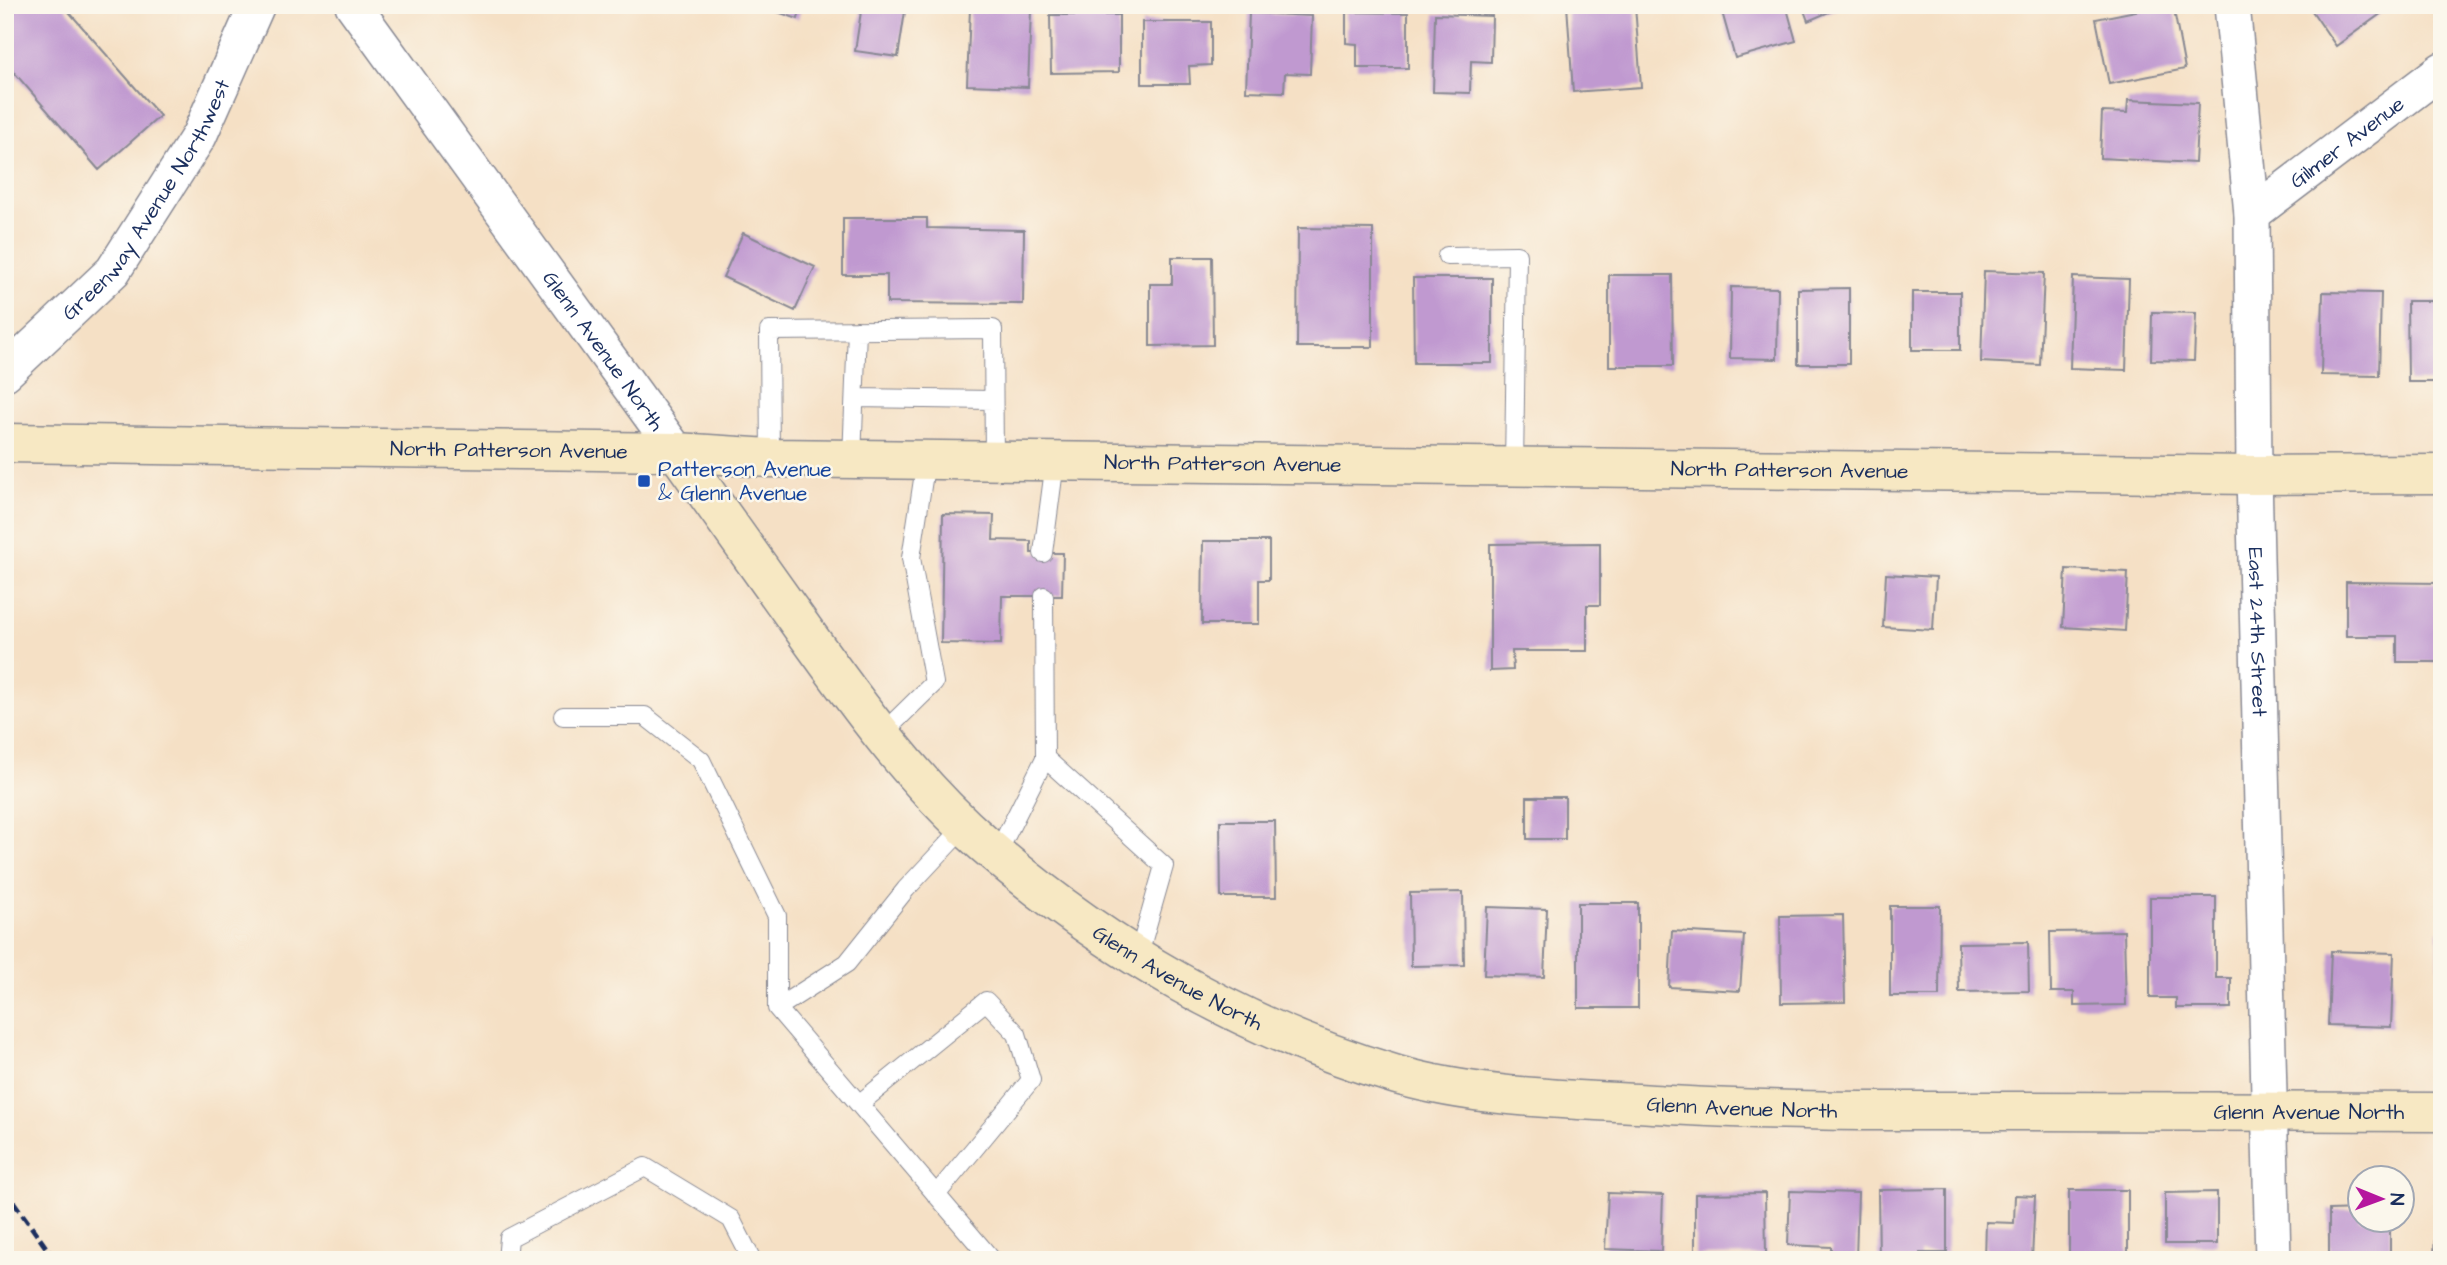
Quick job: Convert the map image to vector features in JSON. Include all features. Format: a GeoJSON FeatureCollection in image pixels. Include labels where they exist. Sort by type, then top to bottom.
{"type":"FeatureCollection","features":[{"type":"Feature","properties":{"kind":"main road","name":"North Patterson Avenue"},"geometry":{"type":"LineString","coordinates":[[5,443],[677,452],[770,458],[926,460],[2254,475],[2442,474]]}},
{"type":"Feature","properties":{"kind":"main road","name":"Glenn Avenue North"},"geometry":{"type":"LineString","coordinates":[[677,452],[856,703],[922,782],[965,826],[1062,907],[1138,957],[1222,1008],[1301,1041],[1399,1076],[1465,1090],[1773,1111],[2442,1112]]}},
{"type":"Feature","properties":{"kind":"street","name":"Greenway Avenue Northwest"},"geometry":{"type":"LineString","coordinates":[[5,373],[113,271],[199,136],[257,5]]}},
{"type":"Feature","properties":{"kind":"street","name":"Glenn Avenue North"},"geometry":{"type":"LineString","coordinates":[[353,5],[677,452]]}},
{"type":"Feature","properties":{"kind":"street","name":"East 24th Street"},"geometry":{"type":"LineString","coordinates":[[2232,5],[2252,214],[2254,475],[2272,1112],[2273,1260]]}},
{"type":"Feature","properties":{"kind":"street","name":"Gilmer Avenue"},"geometry":{"type":"LineString","coordinates":[[2252,214],[2442,70]]}},
{"type":"Feature","properties":{"kind":"lane"},"geometry":{"type":"LineString","coordinates":[[1447,256],[1517,255],[1514,467]]}},
{"type":"Feature","properties":{"kind":"lane"},"geometry":{"type":"LineString","coordinates":[[770,458],[769,331],[993,329],[994,460]]}},
{"type":"Feature","properties":{"kind":"lane"},"geometry":{"type":"LineString","coordinates":[[852,459],[857,330]]}},
{"type":"Feature","properties":{"kind":"lane"},"geometry":{"type":"LineString","coordinates":[[855,398],[993,400]]}},
{"type":"Feature","properties":{"kind":"lane"},"geometry":{"type":"LineString","coordinates":[[882,734],[934,683],[911,558],[926,460]]}},
{"type":"Feature","properties":{"kind":"lane"},"geometry":{"type":"LineString","coordinates":[[1043,553],[1055,461]]}},
{"type":"Feature","properties":{"kind":"lane"},"geometry":{"type":"LineString","coordinates":[[997,854],[1045,758],[1044,596]]}},
{"type":"Feature","properties":{"kind":"lane"},"geometry":{"type":"LineString","coordinates":[[564,716],[645,716],[701,760],[777,916],[777,1008],[992,1260]]}},
{"type":"Feature","properties":{"kind":"lane"},"geometry":{"type":"LineString","coordinates":[[1045,758],[1164,866],[1138,957]]}},
{"type":"Feature","properties":{"kind":"lane"},"geometry":{"type":"LineString","coordinates":[[777,1008],[847,962],[906,889],[965,826]]}},
{"type":"Feature","properties":{"kind":"lane"},"geometry":{"type":"LineString","coordinates":[[859,1104],[986,1002],[1017,1034],[1031,1080],[936,1195]]}},
{"type":"Feature","properties":{"kind":"lane"},"geometry":{"type":"LineString","coordinates":[[507,1260],[509,1238],[645,1167],[731,1219],[752,1260]]}},
{"type":"Feature","properties":{"kind":"building"},"geometry":{"type":"Polygon","coordinates":[[[5,5],[63,5],[160,116],[99,170],[5,62],[5,5]]]}},
{"type":"Feature","properties":{"kind":"building"},"geometry":{"type":"Polygon","coordinates":[[[757,5],[802,5],[798,19],[757,5]]]}},
{"type":"Feature","properties":{"kind":"building"},"geometry":{"type":"Polygon","coordinates":[[[862,5],[906,5],[898,57],[855,51],[862,5]]]}},
{"type":"Feature","properties":{"kind":"building"},"geometry":{"type":"Polygon","coordinates":[[[1567,5],[1635,5],[1641,87],[1573,92],[1567,5]]]}},
{"type":"Feature","properties":{"kind":"building"},"geometry":{"type":"Polygon","coordinates":[[[1720,5],[1786,5],[1796,41],[1735,58],[1720,5]]]}},
{"type":"Feature","properties":{"kind":"building"},"geometry":{"type":"Polygon","coordinates":[[[1802,5],[1843,5],[1843,6],[1808,21],[1802,5]]]}},
{"type":"Feature","properties":{"kind":"building"},"geometry":{"type":"Polygon","coordinates":[[[2173,5],[2185,69],[2109,84],[2096,19],[2173,5]]]}},
{"type":"Feature","properties":{"kind":"building"},"geometry":{"type":"Polygon","coordinates":[[[2308,5],[2393,5],[2336,46],[2308,5]]]}},
{"type":"Feature","properties":{"kind":"building"},"geometry":{"type":"Polygon","coordinates":[[[970,8],[1031,10],[1028,87],[967,85],[970,8]]]}},
{"type":"Feature","properties":{"kind":"building"},"geometry":{"type":"Polygon","coordinates":[[[1346,12],[1408,13],[1408,68],[1357,68],[1357,44],[1346,43],[1346,12]]]}},
{"type":"Feature","properties":{"kind":"building"},"geometry":{"type":"Polygon","coordinates":[[[1249,13],[1312,16],[1310,74],[1285,73],[1284,92],[1246,91],[1249,13]]]}},
{"type":"Feature","properties":{"kind":"building"},"geometry":{"type":"Polygon","coordinates":[[[1435,14],[1492,16],[1491,62],[1471,61],[1470,93],[1433,92],[1435,14]]]}},
{"type":"Feature","properties":{"kind":"building"},"geometry":{"type":"Polygon","coordinates":[[[1050,15],[1119,15],[1119,72],[1051,73],[1050,15]]]}},
{"type":"Feature","properties":{"kind":"building"},"geometry":{"type":"Polygon","coordinates":[[[1142,22],[1211,22],[1211,65],[1189,66],[1190,84],[1142,84],[1142,22]]]}},
{"type":"Feature","properties":{"kind":"building"},"geometry":{"type":"Polygon","coordinates":[[[2128,100],[2198,103],[2195,163],[2100,158],[2102,112],[2127,113],[2128,100]]]}},
{"type":"Feature","properties":{"kind":"building"},"geometry":{"type":"Polygon","coordinates":[[[843,218],[927,218],[927,228],[1024,230],[1023,304],[887,303],[887,275],[843,275],[843,218]]]}},
{"type":"Feature","properties":{"kind":"building"},"geometry":{"type":"Polygon","coordinates":[[[1298,228],[1373,229],[1373,347],[1297,347],[1298,228]]]}},
{"type":"Feature","properties":{"kind":"building"},"geometry":{"type":"Polygon","coordinates":[[[743,233],[815,267],[795,311],[723,277],[743,233]]]}},
{"type":"Feature","properties":{"kind":"building"},"geometry":{"type":"Polygon","coordinates":[[[1172,257],[1212,257],[1213,345],[1150,346],[1150,284],[1172,284],[1172,257]]]}},
{"type":"Feature","properties":{"kind":"building"},"geometry":{"type":"Polygon","coordinates":[[[1984,271],[2044,273],[2040,365],[1981,362],[1984,271]]]}},
{"type":"Feature","properties":{"kind":"building"},"geometry":{"type":"Polygon","coordinates":[[[1609,275],[1672,275],[1673,366],[1609,366],[1609,275]]]}},
{"type":"Feature","properties":{"kind":"building"},"geometry":{"type":"Polygon","coordinates":[[[2073,277],[2129,279],[2126,370],[2070,368],[2073,277]]]}},
{"type":"Feature","properties":{"kind":"building"},"geometry":{"type":"Polygon","coordinates":[[[1413,278],[1492,278],[1492,363],[1414,363],[1413,278]]]}},
{"type":"Feature","properties":{"kind":"building"},"geometry":{"type":"Polygon","coordinates":[[[1731,287],[1778,288],[1777,359],[1730,358],[1731,287]]]}},
{"type":"Feature","properties":{"kind":"building"},"geometry":{"type":"Polygon","coordinates":[[[1849,288],[1849,364],[1798,364],[1798,289],[1849,288]]]}},
{"type":"Feature","properties":{"kind":"building"},"geometry":{"type":"Polygon","coordinates":[[[1912,292],[1960,292],[1960,350],[1912,350],[1912,292]]]}},
{"type":"Feature","properties":{"kind":"building"},"geometry":{"type":"Polygon","coordinates":[[[2323,292],[2381,293],[2379,376],[2321,375],[2323,292]]]}},
{"type":"Feature","properties":{"kind":"building"},"geometry":{"type":"Polygon","coordinates":[[[2407,301],[2438,301],[2438,315],[2442,315],[2442,382],[2408,382],[2407,301]]]}},
{"type":"Feature","properties":{"kind":"building"},"geometry":{"type":"Polygon","coordinates":[[[2152,312],[2196,313],[2194,361],[2151,360],[2152,312]]]}},
{"type":"Feature","properties":{"kind":"building"},"geometry":{"type":"Polygon","coordinates":[[[943,514],[994,515],[993,540],[1031,541],[1031,553],[1063,553],[1062,596],[1002,596],[1001,644],[941,643],[943,514]]]}},
{"type":"Feature","properties":{"kind":"building"},"geometry":{"type":"Polygon","coordinates":[[[1203,541],[1269,541],[1269,580],[1259,580],[1259,624],[1202,624],[1203,541]]]}},
{"type":"Feature","properties":{"kind":"building"},"geometry":{"type":"Polygon","coordinates":[[[1600,543],[1600,605],[1587,605],[1587,651],[1512,651],[1513,670],[1490,671],[1490,544],[1600,543]]]}},
{"type":"Feature","properties":{"kind":"building"},"geometry":{"type":"Polygon","coordinates":[[[2066,569],[2128,572],[2125,631],[2063,627],[2066,569]]]}},
{"type":"Feature","properties":{"kind":"building"},"geometry":{"type":"Polygon","coordinates":[[[1886,574],[1936,577],[1933,630],[1883,627],[1886,574]]]}},
{"type":"Feature","properties":{"kind":"building"},"geometry":{"type":"Polygon","coordinates":[[[2346,582],[2442,583],[2442,662],[2397,662],[2397,636],[2346,636],[2346,582]]]}},
{"type":"Feature","properties":{"kind":"building"},"geometry":{"type":"Polygon","coordinates":[[[1527,797],[1565,797],[1565,839],[1527,839],[1527,797]]]}},
{"type":"Feature","properties":{"kind":"building"},"geometry":{"type":"Polygon","coordinates":[[[1220,821],[1275,821],[1276,897],[1221,897],[1220,821]]]}},
{"type":"Feature","properties":{"kind":"building"},"geometry":{"type":"Polygon","coordinates":[[[1463,892],[1464,965],[1411,966],[1410,893],[1463,892]]]}},
{"type":"Feature","properties":{"kind":"building"},"geometry":{"type":"Polygon","coordinates":[[[2150,897],[2216,897],[2216,978],[2231,978],[2231,1008],[2176,1008],[2176,998],[2150,998],[2150,897]]]}},
{"type":"Feature","properties":{"kind":"building"},"geometry":{"type":"Polygon","coordinates":[[[1578,903],[1638,903],[1638,1008],[1578,1008],[1578,903]]]}},
{"type":"Feature","properties":{"kind":"building"},"geometry":{"type":"Polygon","coordinates":[[[1890,906],[1940,906],[1939,996],[1890,996],[1890,906]]]}},
{"type":"Feature","properties":{"kind":"building"},"geometry":{"type":"Polygon","coordinates":[[[1487,907],[1547,909],[1544,977],[1484,975],[1487,907]]]}},
{"type":"Feature","properties":{"kind":"building"},"geometry":{"type":"Polygon","coordinates":[[[1843,915],[1845,1002],[1781,1003],[1780,916],[1843,915]]]}},
{"type":"Feature","properties":{"kind":"building"},"geometry":{"type":"Polygon","coordinates":[[[1672,931],[1744,935],[1740,991],[1669,987],[1672,931]]]}},
{"type":"Feature","properties":{"kind":"building"},"geometry":{"type":"Polygon","coordinates":[[[2124,931],[2126,1005],[2074,1006],[2074,992],[2051,992],[2050,932],[2124,931]]]}},
{"type":"Feature","properties":{"kind":"building"},"geometry":{"type":"Polygon","coordinates":[[[2438,931],[2442,931],[2442,1018],[2439,1018],[2438,931]]]}},
{"type":"Feature","properties":{"kind":"building"},"geometry":{"type":"Polygon","coordinates":[[[2028,942],[2029,991],[1959,992],[1958,943],[2028,942]]]}},
{"type":"Feature","properties":{"kind":"building"},"geometry":{"type":"Polygon","coordinates":[[[2331,951],[2394,953],[2391,1027],[2328,1025],[2331,951]]]}},
{"type":"Feature","properties":{"kind":"building"},"geometry":{"type":"Polygon","coordinates":[[[1947,1189],[1947,1253],[1920,1253],[1920,1260],[1879,1260],[1878,1190],[1947,1189]]]}},
{"type":"Feature","properties":{"kind":"building"},"geometry":{"type":"Polygon","coordinates":[[[2069,1190],[2128,1190],[2128,1260],[2069,1260],[2069,1190]]]}},
{"type":"Feature","properties":{"kind":"building"},"geometry":{"type":"Polygon","coordinates":[[[1790,1191],[1858,1193],[1856,1259],[1831,1258],[1831,1247],[1788,1245],[1790,1191]]]}},
{"type":"Feature","properties":{"kind":"building"},"geometry":{"type":"Polygon","coordinates":[[[2217,1192],[2217,1244],[2165,1244],[2165,1193],[2217,1192]]]}},
{"type":"Feature","properties":{"kind":"building"},"geometry":{"type":"Polygon","coordinates":[[[1608,1193],[1663,1195],[1661,1251],[1605,1249],[1608,1193]]]}},
{"type":"Feature","properties":{"kind":"building"},"geometry":{"type":"Polygon","coordinates":[[[1765,1193],[1766,1255],[1695,1256],[1695,1194],[1765,1193]]]}},
{"type":"Feature","properties":{"kind":"building"},"geometry":{"type":"Polygon","coordinates":[[[2015,1195],[2035,1196],[2032,1259],[1985,1260],[1986,1222],[2014,1223],[2015,1195]]]}},
{"type":"Feature","properties":{"kind":"building"},"geometry":{"type":"Polygon","coordinates":[[[2436,1204],[2442,1205],[2442,1256],[2434,1256],[2436,1204]]]}},
{"type":"Feature","properties":{"kind":"building"},"geometry":{"type":"Polygon","coordinates":[[[2346,1209],[2346,1234],[2390,1234],[2390,1260],[2329,1260],[2329,1210],[2346,1209]]]}},
{"type":"Feature","properties":{"kind":"railway"},"geometry":{"type":"LineString","coordinates":[[5,1190],[55,1260]]}},
{"type":"Feature","properties":{"kind":"place","name":"Patterson Avenue & Glenn Avenue"},"geometry":{"type":"Point","coordinates":[644,481]}}]}
